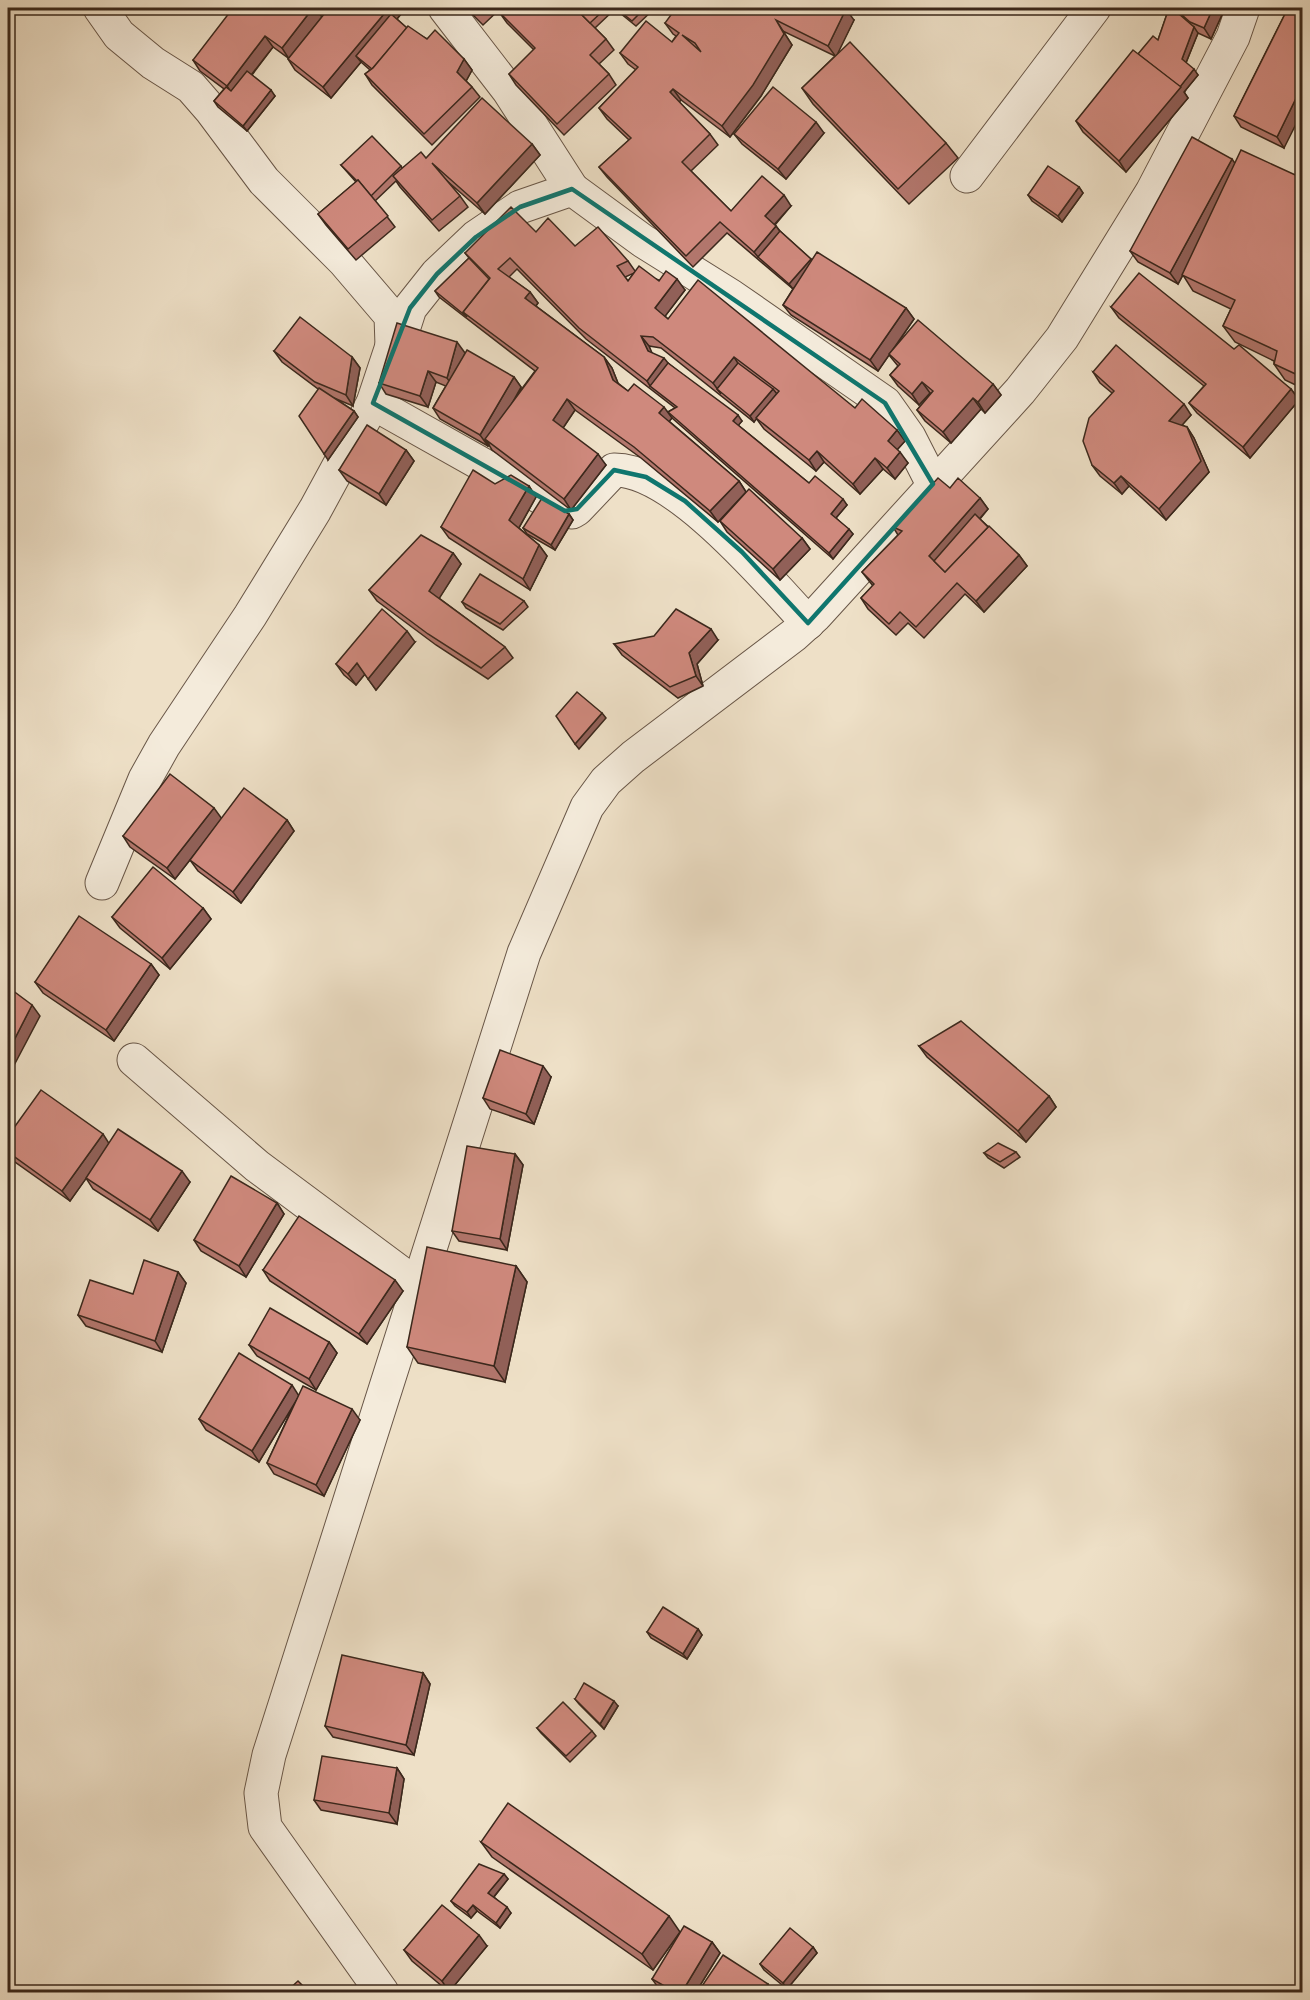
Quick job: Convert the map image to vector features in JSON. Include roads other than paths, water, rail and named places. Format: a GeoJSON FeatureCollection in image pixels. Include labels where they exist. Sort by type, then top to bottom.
{"type":"FeatureCollection","features":[{"type":"Feature","properties":{"kind":"street"},"geometry":{"type":"LineString","coordinates":[[100,8],[119,34],[153,63],[191,87],[264,181],[344,261],[391,316],[392,346],[373,403],[315,510],[280,568],[164,745],[145,779],[102,883]]}},
{"type":"Feature","properties":{"kind":"street"},"geometry":{"type":"LineString","coordinates":[[445,8],[509,91],[572,189],[643,241],[731,296],[885,403],[909,437],[933,484]]}},
{"type":"Feature","properties":{"kind":"street"},"geometry":{"type":"LineString","coordinates":[[967,176],[1094,8]]}},
{"type":"Feature","properties":{"kind":"street"},"geometry":{"type":"LineString","coordinates":[[382,1992],[265,1827],[261,1793],[269,1755],[524,953],[588,807],[606,781],[633,757],[807,623],[1020,391],[1062,338],[1152,192],[1233,37],[1243,8]]}},
{"type":"Feature","properties":{"kind":"street"},"geometry":{"type":"LineString","coordinates":[[392,346],[401,336],[410,308],[437,274],[476,237],[519,207],[572,189]]}},
{"type":"Feature","properties":{"kind":"street"},"geometry":{"type":"LineString","coordinates":[[373,403],[565,511],[577,509],[614,470],[629,469],[646,477],[685,501],[742,552],[807,623]]}},
{"type":"Feature","properties":{"kind":"street"},"geometry":{"type":"LineString","coordinates":[[134,1060],[257,1166],[417,1286]]}}]}
